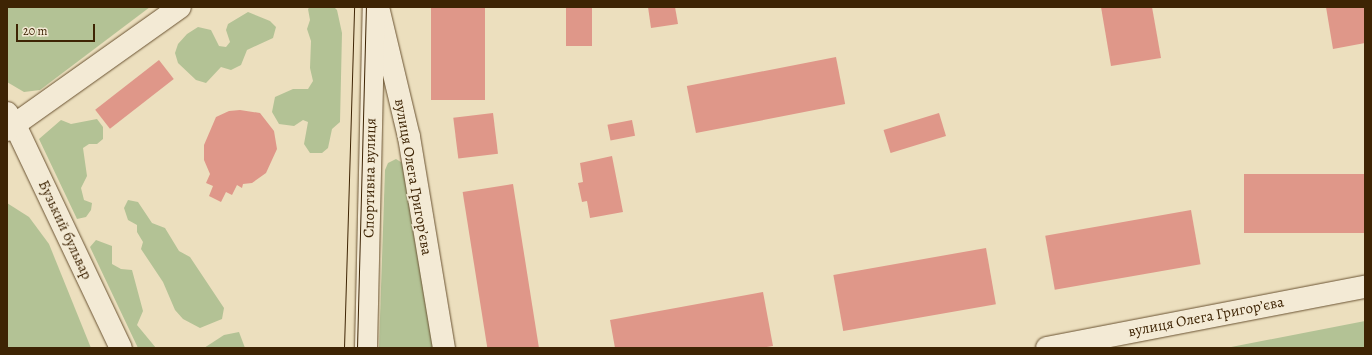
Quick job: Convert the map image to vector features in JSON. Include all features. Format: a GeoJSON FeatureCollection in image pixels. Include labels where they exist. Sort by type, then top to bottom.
{"type":"FeatureCollection","features":[{"type":"Feature","properties":{"kind":"street"},"geometry":{"type":"LineString","coordinates":[[10,123],[180,7]]}},
{"type":"Feature","properties":{"kind":"street","name":"Спортивна вулиця"},"geometry":{"type":"LineString","coordinates":[[366,348],[374,7]]}},
{"type":"Feature","properties":{"kind":"street","name":"вулиця Олега Григорʼєва"},"geometry":{"type":"LineString","coordinates":[[378,7],[409,137],[444,348]]}},
{"type":"Feature","properties":{"kind":"street","name":"Бузький бульвар"},"geometry":{"type":"LineString","coordinates":[[10,123],[121,348]]}},
{"type":"Feature","properties":{"kind":"street","name":"вулиця Олега Григорʼєва"},"geometry":{"type":"LineString","coordinates":[[1047,348],[1365,287]]}},
{"type":"Feature","properties":{"kind":"green space"},"geometry":{"type":"Polygon","coordinates":[[[7,7],[150,7],[40,90],[24,92],[7,82],[7,7]]]}},
{"type":"Feature","properties":{"kind":"green space"},"geometry":{"type":"Polygon","coordinates":[[[310,7],[334,7],[337,10],[342,33],[340,122],[332,129],[328,148],[322,153],[310,153],[304,144],[308,122],[303,120],[294,126],[279,124],[272,112],[275,97],[293,89],[308,89],[313,81],[310,68],[311,41],[307,29],[310,20],[308,9],[310,7]]]}},
{"type":"Feature","properties":{"kind":"green space"},"geometry":{"type":"Polygon","coordinates":[[[248,12],[270,21],[276,27],[273,38],[247,50],[241,65],[231,70],[221,67],[206,83],[196,80],[178,63],[175,53],[178,44],[187,34],[198,27],[211,30],[219,46],[226,47],[230,42],[226,30],[228,24],[248,12]]]}},
{"type":"Feature","properties":{"kind":"green space"},"geometry":{"type":"Polygon","coordinates":[[[97,119],[103,127],[103,139],[97,144],[89,144],[83,148],[87,176],[81,188],[84,200],[92,203],[91,210],[86,217],[77,219],[39,139],[61,120],[71,124],[97,119]]]}},
{"type":"Feature","properties":{"kind":"green space"},"geometry":{"type":"Polygon","coordinates":[[[396,159],[404,164],[435,348],[379,348],[385,170],[388,163],[396,159]]]}},
{"type":"Feature","properties":{"kind":"green space"},"geometry":{"type":"Polygon","coordinates":[[[128,200],[138,202],[152,223],[165,228],[179,251],[190,257],[224,308],[222,319],[200,328],[183,319],[175,310],[163,282],[141,249],[143,242],[137,232],[137,225],[128,220],[124,208],[128,200]]]}},
{"type":"Feature","properties":{"kind":"green space"},"geometry":{"type":"Polygon","coordinates":[[[7,203],[29,217],[49,244],[91,348],[7,348],[7,203]]]}},
{"type":"Feature","properties":{"kind":"green space"},"geometry":{"type":"Polygon","coordinates":[[[96,240],[112,246],[112,264],[121,269],[132,270],[143,311],[137,325],[156,348],[138,348],[90,247],[96,240]]]}},
{"type":"Feature","properties":{"kind":"green space"},"geometry":{"type":"Polygon","coordinates":[[[1365,321],[1365,348],[1226,348],[1365,321]]]}},
{"type":"Feature","properties":{"kind":"green space"},"geometry":{"type":"Polygon","coordinates":[[[239,332],[245,348],[204,348],[224,335],[239,332]]]}},
{"type":"Feature","properties":{"kind":"building"},"geometry":{"type":"Polygon","coordinates":[[[431,7],[485,7],[485,100],[431,100],[431,7]]]}},
{"type":"Feature","properties":{"kind":"building"},"geometry":{"type":"Polygon","coordinates":[[[566,7],[592,7],[592,46],[566,46],[566,7]]]}},
{"type":"Feature","properties":{"kind":"building"},"geometry":{"type":"Polygon","coordinates":[[[648,7],[675,7],[678,24],[651,28],[648,7]]]}},
{"type":"Feature","properties":{"kind":"building"},"geometry":{"type":"Polygon","coordinates":[[[1101,7],[1152,7],[1161,58],[1111,66],[1101,7]]]}},
{"type":"Feature","properties":{"kind":"building"},"geometry":{"type":"Polygon","coordinates":[[[1326,7],[1365,7],[1365,43],[1333,49],[1326,7]]]}},
{"type":"Feature","properties":{"kind":"building"},"geometry":{"type":"Polygon","coordinates":[[[836,57],[845,104],[696,133],[687,86],[836,57]]]}},
{"type":"Feature","properties":{"kind":"building"},"geometry":{"type":"Polygon","coordinates":[[[159,60],[174,79],[110,129],[95,110],[159,60]]]}},
{"type":"Feature","properties":{"kind":"building"},"geometry":{"type":"Polygon","coordinates":[[[240,110],[260,113],[274,131],[277,149],[266,173],[252,183],[243,184],[242,188],[237,185],[232,195],[226,192],[221,202],[209,196],[213,186],[206,183],[210,174],[204,160],[204,145],[216,117],[229,111],[240,110]]]}},
{"type":"Feature","properties":{"kind":"building"},"geometry":{"type":"Polygon","coordinates":[[[493,113],[498,154],[458,159],[453,118],[493,113]]]}},
{"type":"Feature","properties":{"kind":"building"},"geometry":{"type":"Polygon","coordinates":[[[939,113],[946,136],[891,153],[884,130],[939,113]]]}},
{"type":"Feature","properties":{"kind":"building"},"geometry":{"type":"Polygon","coordinates":[[[632,120],[635,136],[611,140],[607,125],[632,120]]]}},
{"type":"Feature","properties":{"kind":"building"},"geometry":{"type":"Polygon","coordinates":[[[612,156],[623,212],[590,218],[587,201],[582,202],[578,183],[583,182],[580,163],[612,156]]]}},
{"type":"Feature","properties":{"kind":"building"},"geometry":{"type":"Polygon","coordinates":[[[1244,174],[1365,174],[1365,233],[1244,233],[1244,174]]]}},
{"type":"Feature","properties":{"kind":"building"},"geometry":{"type":"Polygon","coordinates":[[[513,184],[539,348],[487,348],[463,192],[513,184]]]}},
{"type":"Feature","properties":{"kind":"building"},"geometry":{"type":"Polygon","coordinates":[[[1191,210],[1201,264],[1055,290],[1045,236],[1191,210]]]}},
{"type":"Feature","properties":{"kind":"building"},"geometry":{"type":"Polygon","coordinates":[[[986,248],[996,304],[843,331],[833,275],[986,248]]]}},
{"type":"Feature","properties":{"kind":"building"},"geometry":{"type":"Polygon","coordinates":[[[763,292],[773,346],[761,348],[615,348],[610,320],[763,292]]]}},
{"type":"Feature","properties":{"kind":"tram line"},"geometry":{"type":"LineString","coordinates":[[344,348],[354,7]]}},
{"type":"Feature","properties":{"kind":"tram line"},"geometry":{"type":"LineString","coordinates":[[357,348],[366,7]]}}]}
